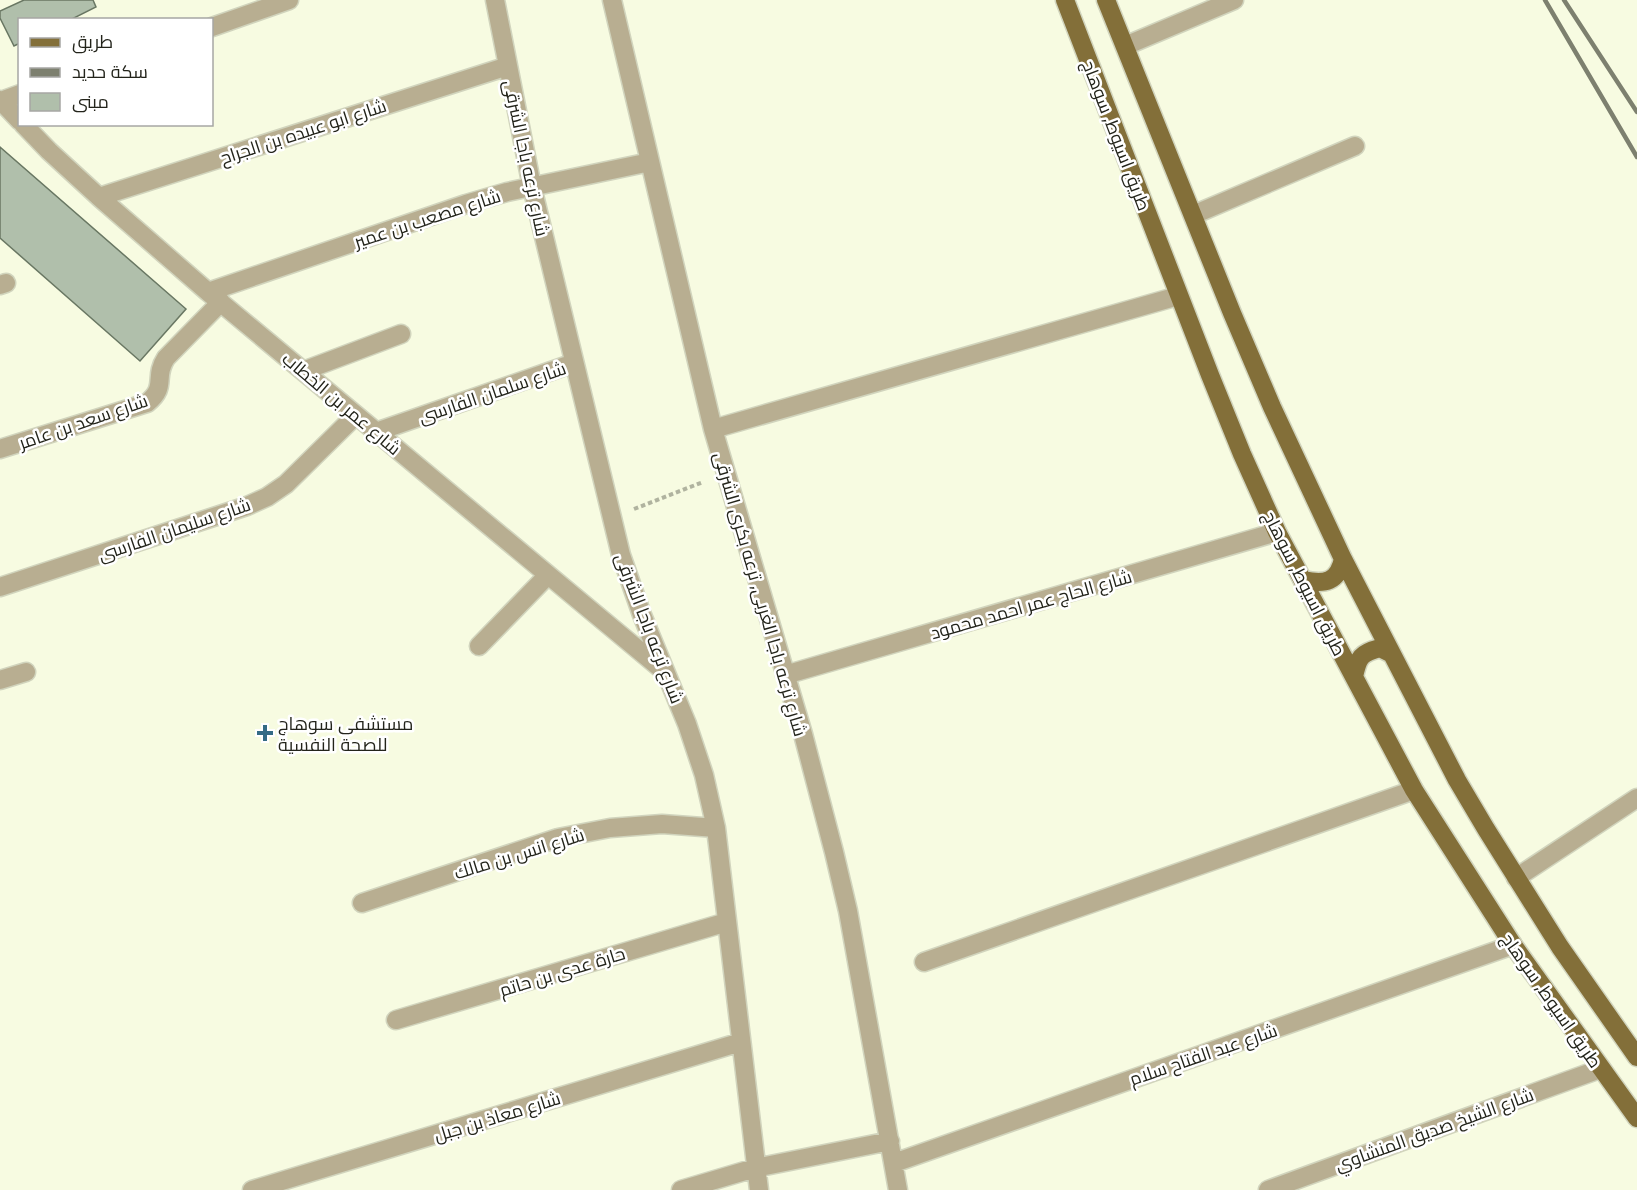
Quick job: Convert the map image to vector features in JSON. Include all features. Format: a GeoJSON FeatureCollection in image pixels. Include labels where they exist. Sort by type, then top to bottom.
{"type":"FeatureCollection","features":[{"type":"Feature","properties":{"kind":"main road","name":"طريق اسيوط, سوهاج"},"geometry":{"type":"LineString","coordinates":[[1065,0],[1178,296],[1242,454],[1277,532],[1414,789],[1513,945],[1637,1118]]}},
{"type":"Feature","properties":{"kind":"main road","name":"طريق اسيوط, سوهاج"},"geometry":{"type":"LineString","coordinates":[[1106,0],[1272,407],[1343,559],[1457,780],[1560,947],[1637,1057]]}},
{"type":"Feature","properties":{"kind":"main road"},"geometry":{"type":"LineString","coordinates":[[1303,580],[1317,584],[1330,580],[1340,571],[1343,559]]}},
{"type":"Feature","properties":{"kind":"main road"},"geometry":{"type":"LineString","coordinates":[[1354,676],[1357,662],[1366,651],[1380,648],[1392,654]]}},
{"type":"Feature","properties":{"kind":"street"},"geometry":{"type":"LineString","coordinates":[[213,27],[289,0]]}},
{"type":"Feature","properties":{"kind":"street","name":"شارع ترعه باجا الشرقى"},"geometry":{"type":"LineString","coordinates":[[495,0],[532,187],[611,518],[642,615],[687,724],[701,765],[716,828],[759,1190]]}},
{"type":"Feature","properties":{"kind":"street","name":"شارع ترعه باجا الغربى, ترعه بكرى الشرقى"},"geometry":{"type":"LineString","coordinates":[[612,0],[713,429],[819,792],[848,911],[898,1190]]}},
{"type":"Feature","properties":{"kind":"street"},"geometry":{"type":"LineString","coordinates":[[1125,46],[1234,0]]}},
{"type":"Feature","properties":{"kind":"street","name":"شارع ابو عبيده بن الجراح"},"geometry":{"type":"LineString","coordinates":[[99,197],[508,66]]}},
{"type":"Feature","properties":{"kind":"street"},"geometry":{"type":"LineString","coordinates":[[18,95],[0,101],[18,119]]}},
{"type":"Feature","properties":{"kind":"street","name":"شارع عمر بن الخطاب"},"geometry":{"type":"LineString","coordinates":[[25,126],[99,197],[215,297],[667,674]]}},
{"type":"Feature","properties":{"kind":"street"},"geometry":{"type":"LineString","coordinates":[[1193,215],[1355,146]]}},
{"type":"Feature","properties":{"kind":"street","name":"شارع مصعب بن عمير"},"geometry":{"type":"LineString","coordinates":[[215,297],[465,204],[650,162]]}},
{"type":"Feature","properties":{"kind":"street"},"geometry":{"type":"LineString","coordinates":[[713,429],[1178,296]]}},
{"type":"Feature","properties":{"kind":"street","name":"شارع سعد بن عامر"},"geometry":{"type":"LineString","coordinates":[[0,449],[147,403],[156,396],[160,386],[161,366],[166,358],[215,297]]}},
{"type":"Feature","properties":{"kind":"street"},"geometry":{"type":"LineString","coordinates":[[303,371],[401,334]]}},
{"type":"Feature","properties":{"kind":"street","name":"شارع سلمان الفارسى"},"geometry":{"type":"LineString","coordinates":[[376,432],[574,363]]}},
{"type":"Feature","properties":{"kind":"street","name":"شارع سليمان الفارسى"},"geometry":{"type":"LineString","coordinates":[[0,587],[247,506],[267,497],[286,484],[356,415]]}},
{"type":"Feature","properties":{"kind":"street","name":"شارع الحاج عمر احمد محمود"},"geometry":{"type":"LineString","coordinates":[[785,675],[1277,532]]}},
{"type":"Feature","properties":{"kind":"street"},"geometry":{"type":"LineString","coordinates":[[479,646],[548,575]]}},
{"type":"Feature","properties":{"kind":"street"},"geometry":{"type":"LineString","coordinates":[[0,680],[26,672]]}},
{"type":"Feature","properties":{"kind":"street"},"geometry":{"type":"LineString","coordinates":[[924,962],[1414,789]]}},
{"type":"Feature","properties":{"kind":"street"},"geometry":{"type":"LineString","coordinates":[[1516,878],[1637,798]]}},
{"type":"Feature","properties":{"kind":"street","name":"شارع انس بن مالك"},"geometry":{"type":"LineString","coordinates":[[362,903],[558,838],[610,828],[662,824],[716,828]]}},
{"type":"Feature","properties":{"kind":"street","name":"حارة عدى بن حاتم"},"geometry":{"type":"LineString","coordinates":[[396,1020],[727,922]]}},
{"type":"Feature","properties":{"kind":"street","name":"شارع عبد الفتاح سلام"},"geometry":{"type":"LineString","coordinates":[[894,1163],[1513,945]]}},
{"type":"Feature","properties":{"kind":"street","name":"شارع معاذ بن جبل"},"geometry":{"type":"LineString","coordinates":[[252,1190],[741,1042]]}},
{"type":"Feature","properties":{"kind":"street","name":"شارع الشيخ صديق المنشاوي"},"geometry":{"type":"LineString","coordinates":[[1268,1190],[1600,1069]]}},
{"type":"Feature","properties":{"kind":"street"},"geometry":{"type":"LineString","coordinates":[[681,1190],[755,1168],[890,1141]]}},
{"type":"Feature","properties":{"kind":"path"},"geometry":{"type":"LineString","coordinates":[[611,518],[726,474]]}},
{"type":"Feature","properties":{"kind":"building"},"geometry":{"type":"Polygon","coordinates":[[[24,0],[93,0],[96,7],[74,18],[18,18],[18,44],[14,46],[0,18],[0,11],[24,0]]]}},
{"type":"Feature","properties":{"kind":"building"},"geometry":{"type":"Polygon","coordinates":[[[0,147],[186,309],[140,361],[0,238],[0,147]]]}},
{"type":"Feature","properties":{"kind":"railway"},"geometry":{"type":"LineString","coordinates":[[1545,0],[1637,157]]}},
{"type":"Feature","properties":{"kind":"railway"},"geometry":{"type":"LineString","coordinates":[[1564,0],[1637,112]]}},
{"type":"Feature","properties":{"kind":"place","name":"مستشفى سوهاج للصحة النفسية"},"geometry":{"type":"Point","coordinates":[265,733]}}]}
